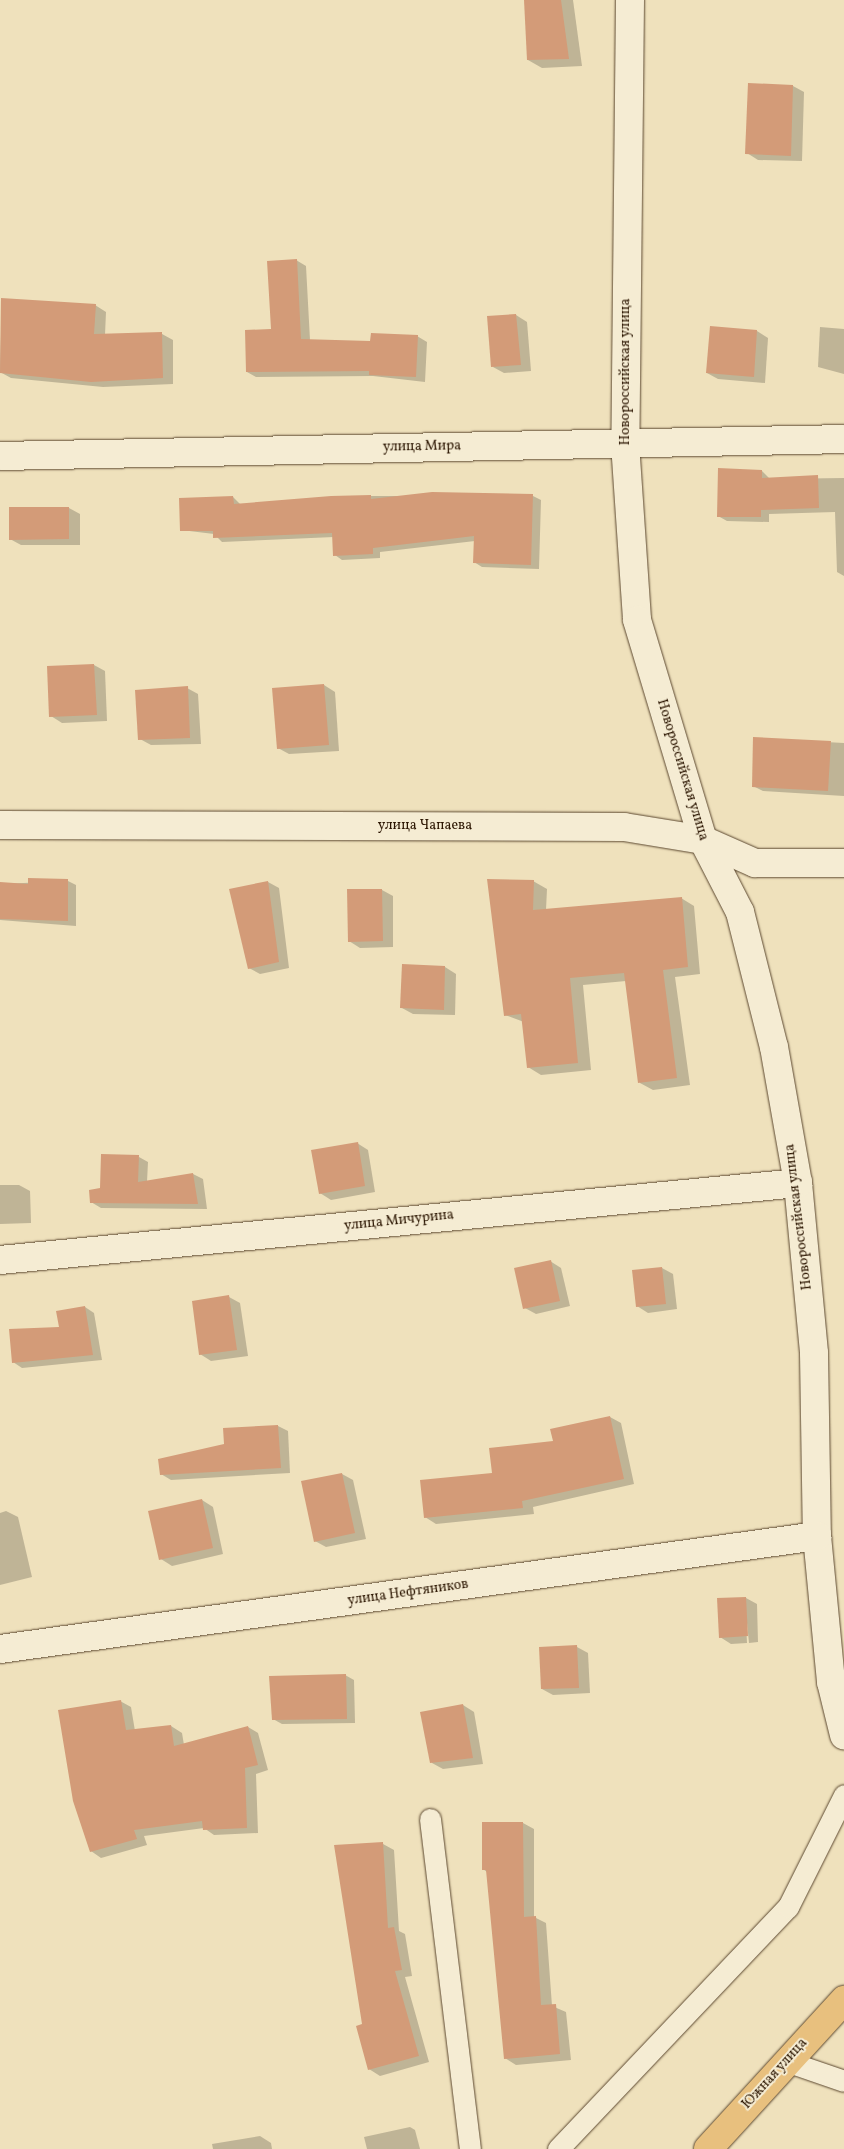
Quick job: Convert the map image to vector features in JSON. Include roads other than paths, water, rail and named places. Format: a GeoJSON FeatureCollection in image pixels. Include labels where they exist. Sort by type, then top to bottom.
{"type":"FeatureCollection","features":[{"type":"Feature","properties":{"kind":"highway","name":"Южная улица"},"geometry":{"type":"LineString","coordinates":[[708,2149],[786,2061],[844,2000]]}},
{"type":"Feature","properties":{"kind":"street","name":"Новороссийская улица"},"geometry":{"type":"LineString","coordinates":[[630,0],[625,443],[637,620],[703,840],[740,912],[774,1047],[798,1183],[814,1353],[817,1536],[831,1682],[844,1735]]}},
{"type":"Feature","properties":{"kind":"street","name":"улица Мира"},"geometry":{"type":"LineString","coordinates":[[0,456],[844,439]]}},
{"type":"Feature","properties":{"kind":"street","name":"улица Чапаева"},"geometry":{"type":"LineString","coordinates":[[0,825],[624,827],[703,840],[755,863],[844,863]]}},
{"type":"Feature","properties":{"kind":"street","name":"улица Мичурина"},"geometry":{"type":"LineString","coordinates":[[0,1260],[798,1183]]}},
{"type":"Feature","properties":{"kind":"street","name":"улица Нефтяников"},"geometry":{"type":"LineString","coordinates":[[0,1649],[817,1536]]}},
{"type":"Feature","properties":{"kind":"lane"},"geometry":{"type":"LineString","coordinates":[[558,2149],[788,1907],[844,1795]]}},
{"type":"Feature","properties":{"kind":"lane"},"geometry":{"type":"LineString","coordinates":[[430,1819],[470,2149]]}},
{"type":"Feature","properties":{"kind":"lane"},"geometry":{"type":"LineString","coordinates":[[786,2061],[844,2081]]}}]}
